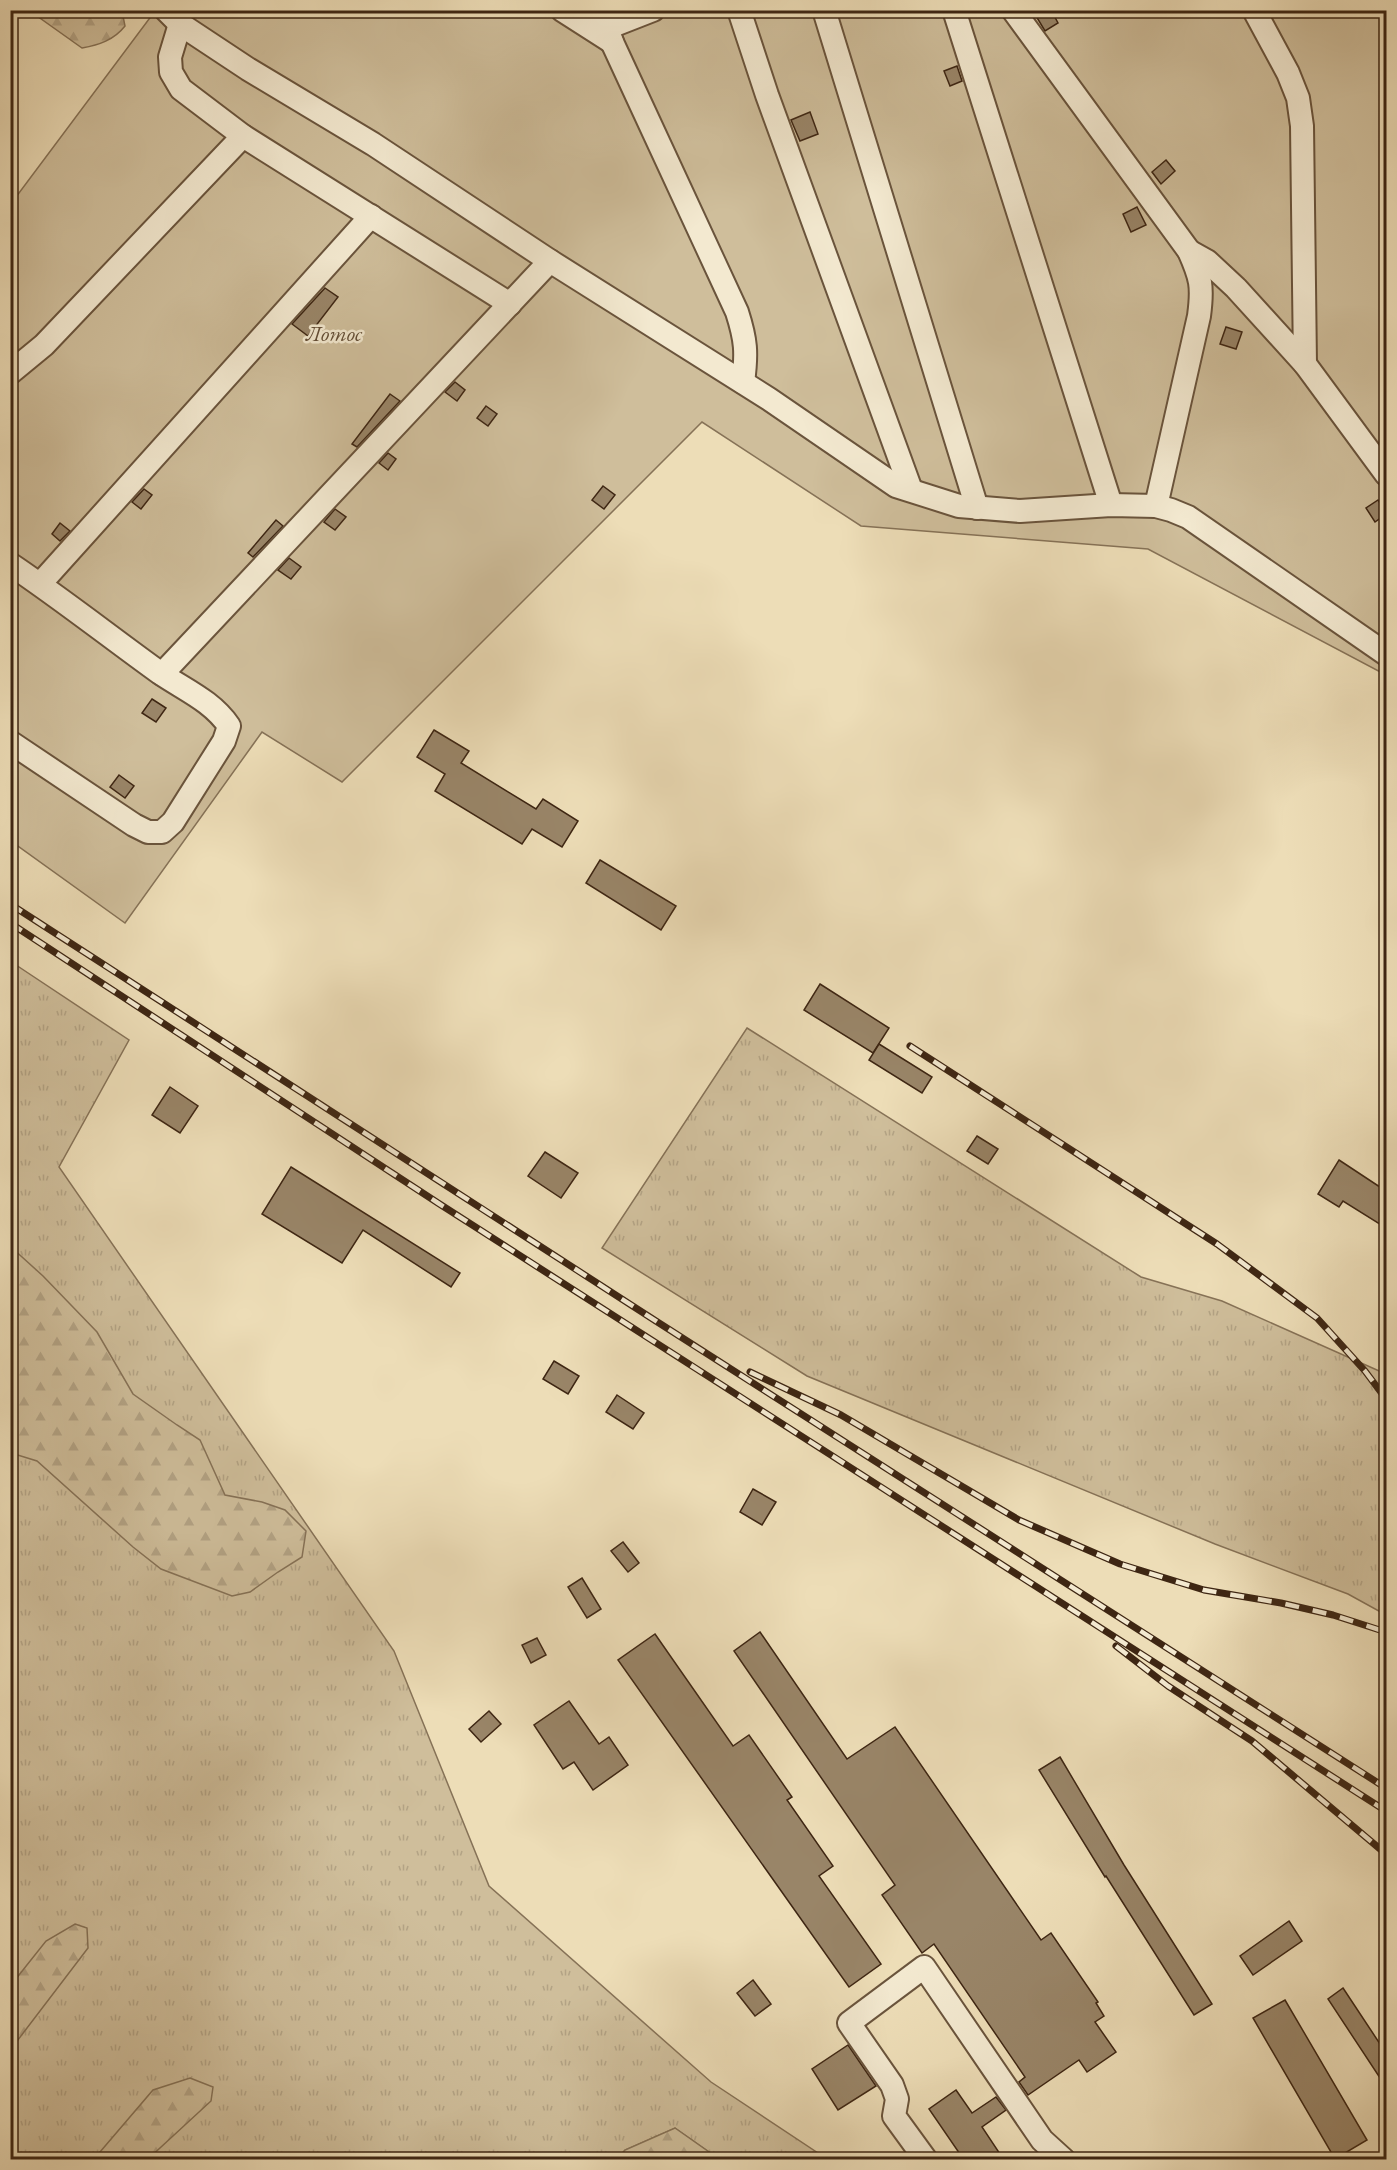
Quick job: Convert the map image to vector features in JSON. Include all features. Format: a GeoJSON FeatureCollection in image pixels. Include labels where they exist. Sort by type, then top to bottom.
{"type":"FeatureCollection","features":[{"type":"Feature","properties":{"kind":"street"},"geometry":{"type":"LineString","coordinates":[[562,10],[607,27],[653,10]]}},
{"type":"Feature","properties":{"kind":"street"},"geometry":{"type":"LineString","coordinates":[[739,10],[771,106],[911,490]]}},
{"type":"Feature","properties":{"kind":"street"},"geometry":{"type":"LineString","coordinates":[[824,10],[976,507]]}},
{"type":"Feature","properties":{"kind":"street"},"geometry":{"type":"LineString","coordinates":[[954,10],[1111,505]]}},
{"type":"Feature","properties":{"kind":"street"},"geometry":{"type":"LineString","coordinates":[[1013,10],[1189,251],[1200,276],[1202,292],[1199,316],[1156,506]]}},
{"type":"Feature","properties":{"kind":"street"},"geometry":{"type":"LineString","coordinates":[[1254,10],[1288,73],[1298,98],[1302,126],[1305,364]]}},
{"type":"Feature","properties":{"kind":"street"},"geometry":{"type":"LineString","coordinates":[[173,17],[171,72],[181,89],[243,136],[510,304]]}},
{"type":"Feature","properties":{"kind":"street"},"geometry":{"type":"LineString","coordinates":[[173,17],[248,69],[373,144],[550,261],[743,382],[896,486],[959,506],[1020,511],[1111,505],[1156,506],[1188,517],[1386,654]]}},
{"type":"Feature","properties":{"kind":"street"},"geometry":{"type":"LineString","coordinates":[[607,27],[737,312],[745,338],[746,358],[743,382]]}},
{"type":"Feature","properties":{"kind":"street"},"geometry":{"type":"LineString","coordinates":[[10,373],[44,345],[243,136]]}},
{"type":"Feature","properties":{"kind":"street"},"geometry":{"type":"LineString","coordinates":[[40,584],[371,216]]}},
{"type":"Feature","properties":{"kind":"street"},"geometry":{"type":"LineString","coordinates":[[1189,251],[1207,261],[1236,288],[1305,364],[1386,474]]}},
{"type":"Feature","properties":{"kind":"street"},"geometry":{"type":"LineString","coordinates":[[162,674],[550,261]]}},
{"type":"Feature","properties":{"kind":"street"},"geometry":{"type":"LineString","coordinates":[[10,564],[162,674],[202,699],[220,714],[229,726],[224,741],[173,822],[162,832],[148,832],[121,818],[10,742]]}},
{"type":"Feature","properties":{"kind":"street"},"geometry":{"type":"LineString","coordinates":[[926,2160],[894,2116],[897,2099],[892,2085],[849,2022],[924,1967],[1042,2140],[1064,2160]]}},
{"type":"Feature","properties":{"kind":"green space"},"geometry":{"type":"Polygon","coordinates":[[[30,11],[122,11],[125,26],[106,41],[82,48],[30,11]]]}},
{"type":"Feature","properties":{"kind":"green space","name":"Лотос"},"geometry":{"type":"Polygon","coordinates":[[[155,11],[1386,11],[1386,675],[1148,549],[861,526],[702,422],[342,782],[262,732],[125,923],[11,841],[10,205],[155,11]]]}},
{"type":"Feature","properties":{"kind":"green space"},"geometry":{"type":"Polygon","coordinates":[[[10,961],[129,1040],[59,1167],[394,1651],[489,1886],[711,2082],[827,2159],[719,2159],[675,2128],[625,2150],[617,2160],[11,2159],[10,961]]]}},
{"type":"Feature","properties":{"kind":"green space"},"geometry":{"type":"Polygon","coordinates":[[[747,1028],[1141,1277],[1222,1301],[1386,1374],[1386,1615],[1348,1594],[1215,1544],[807,1376],[602,1248],[747,1028]]]}},
{"type":"Feature","properties":{"kind":"green space"},"geometry":{"type":"Polygon","coordinates":[[[11,1247],[43,1276],[97,1332],[133,1394],[200,1440],[225,1495],[262,1502],[285,1510],[306,1531],[302,1557],[250,1592],[232,1596],[161,1569],[133,1547],[37,1461],[11,1453],[11,1247]]]}},
{"type":"Feature","properties":{"kind":"green space"},"geometry":{"type":"Polygon","coordinates":[[[75,1924],[87,1928],[88,1948],[11,2049],[11,1985],[46,1941],[75,1924]]]}},
{"type":"Feature","properties":{"kind":"green space"},"geometry":{"type":"Polygon","coordinates":[[[190,2078],[213,2087],[211,2101],[148,2159],[94,2159],[153,2090],[190,2078]]]}},
{"type":"Feature","properties":{"kind":"green space"},"geometry":{"type":"Polygon","coordinates":[[[675,2128],[719,2159],[617,2159],[625,2150],[675,2128]]]}},
{"type":"Feature","properties":{"kind":"building"},"geometry":{"type":"Polygon","coordinates":[[[1044,10],[1051,10],[1058,23],[1045,31],[1036,16],[1044,10]]]}},
{"type":"Feature","properties":{"kind":"building"},"geometry":{"type":"Polygon","coordinates":[[[957,66],[962,81],[950,86],[944,71],[957,66]]]}},
{"type":"Feature","properties":{"kind":"building"},"geometry":{"type":"Polygon","coordinates":[[[810,112],[818,134],[800,141],[791,120],[810,112]]]}},
{"type":"Feature","properties":{"kind":"building"},"geometry":{"type":"Polygon","coordinates":[[[1166,160],[1175,171],[1161,184],[1152,172],[1166,160]]]}},
{"type":"Feature","properties":{"kind":"building"},"geometry":{"type":"Polygon","coordinates":[[[1137,207],[1146,225],[1131,232],[1123,214],[1137,207]]]}},
{"type":"Feature","properties":{"kind":"building"},"geometry":{"type":"Polygon","coordinates":[[[325,288],[338,297],[308,336],[292,324],[325,288]]]}},
{"type":"Feature","properties":{"kind":"building"},"geometry":{"type":"Polygon","coordinates":[[[1226,327],[1242,332],[1236,349],[1220,344],[1226,327]]]}},
{"type":"Feature","properties":{"kind":"building"},"geometry":{"type":"Polygon","coordinates":[[[455,382],[465,390],[457,401],[445,392],[455,382]]]}},
{"type":"Feature","properties":{"kind":"building"},"geometry":{"type":"Polygon","coordinates":[[[390,394],[400,401],[357,447],[352,444],[390,394]]]}},
{"type":"Feature","properties":{"kind":"building"},"geometry":{"type":"Polygon","coordinates":[[[486,406],[497,414],[488,426],[477,418],[486,406]]]}},
{"type":"Feature","properties":{"kind":"building"},"geometry":{"type":"Polygon","coordinates":[[[388,453],[396,459],[388,470],[379,463],[388,453]]]}},
{"type":"Feature","properties":{"kind":"building"},"geometry":{"type":"Polygon","coordinates":[[[603,486],[615,495],[604,509],[592,500],[603,486]]]}},
{"type":"Feature","properties":{"kind":"building"},"geometry":{"type":"Polygon","coordinates":[[[144,489],[152,495],[141,509],[132,502],[144,489]]]}},
{"type":"Feature","properties":{"kind":"building"},"geometry":{"type":"Polygon","coordinates":[[[1378,500],[1386,514],[1375,522],[1366,508],[1378,500]]]}},
{"type":"Feature","properties":{"kind":"building"},"geometry":{"type":"Polygon","coordinates":[[[335,509],[346,517],[335,530],[324,522],[335,509]]]}},
{"type":"Feature","properties":{"kind":"building"},"geometry":{"type":"Polygon","coordinates":[[[276,520],[283,526],[253,557],[248,553],[276,520]]]}},
{"type":"Feature","properties":{"kind":"building"},"geometry":{"type":"Polygon","coordinates":[[[60,523],[70,531],[60,541],[52,534],[60,523]]]}},
{"type":"Feature","properties":{"kind":"building"},"geometry":{"type":"Polygon","coordinates":[[[289,558],[301,567],[291,579],[278,570],[289,558]]]}},
{"type":"Feature","properties":{"kind":"building"},"geometry":{"type":"Polygon","coordinates":[[[152,699],[166,708],[156,722],[142,713],[152,699]]]}},
{"type":"Feature","properties":{"kind":"building"},"geometry":{"type":"Polygon","coordinates":[[[434,730],[469,751],[461,763],[536,809],[543,799],[578,821],[562,847],[532,829],[522,844],[435,791],[445,774],[417,757],[434,730]]]}},
{"type":"Feature","properties":{"kind":"building"},"geometry":{"type":"Polygon","coordinates":[[[119,775],[134,786],[125,798],[110,787],[119,775]]]}},
{"type":"Feature","properties":{"kind":"building"},"geometry":{"type":"Polygon","coordinates":[[[600,860],[676,906],[661,930],[586,883],[600,860]]]}},
{"type":"Feature","properties":{"kind":"building"},"geometry":{"type":"Polygon","coordinates":[[[820,984],[889,1028],[873,1053],[804,1010],[820,984]]]}},
{"type":"Feature","properties":{"kind":"building"},"geometry":{"type":"Polygon","coordinates":[[[879,1044],[932,1077],[922,1093],[869,1060],[879,1044]]]}},
{"type":"Feature","properties":{"kind":"building"},"geometry":{"type":"Polygon","coordinates":[[[170,1087],[198,1106],[180,1133],[152,1115],[170,1087]]]}},
{"type":"Feature","properties":{"kind":"building"},"geometry":{"type":"Polygon","coordinates":[[[977,1136],[998,1149],[988,1164],[967,1151],[977,1136]]]}},
{"type":"Feature","properties":{"kind":"building"},"geometry":{"type":"Polygon","coordinates":[[[545,1152],[578,1173],[561,1198],[528,1176],[545,1152]]]}},
{"type":"Feature","properties":{"kind":"building"},"geometry":{"type":"Polygon","coordinates":[[[1339,1160],[1386,1191],[1386,1228],[1343,1201],[1339,1207],[1318,1194],[1339,1160]]]}},
{"type":"Feature","properties":{"kind":"building"},"geometry":{"type":"Polygon","coordinates":[[[291,1167],[460,1273],[451,1287],[363,1230],[342,1263],[262,1214],[291,1167]]]}},
{"type":"Feature","properties":{"kind":"building"},"geometry":{"type":"Polygon","coordinates":[[[554,1361],[579,1376],[568,1394],[543,1379],[554,1361]]]}},
{"type":"Feature","properties":{"kind":"building"},"geometry":{"type":"Polygon","coordinates":[[[617,1395],[644,1413],[633,1429],[606,1412],[617,1395]]]}},
{"type":"Feature","properties":{"kind":"building"},"geometry":{"type":"Polygon","coordinates":[[[753,1489],[776,1502],[762,1525],[740,1512],[753,1489]]]}},
{"type":"Feature","properties":{"kind":"building"},"geometry":{"type":"Polygon","coordinates":[[[623,1542],[639,1563],[628,1572],[611,1551],[623,1542]]]}},
{"type":"Feature","properties":{"kind":"building"},"geometry":{"type":"Polygon","coordinates":[[[582,1578],[601,1609],[587,1618],[568,1587],[582,1578]]]}},
{"type":"Feature","properties":{"kind":"building"},"geometry":{"type":"Polygon","coordinates":[[[760,1632],[847,1759],[895,1727],[1041,1940],[1051,1933],[1098,2002],[1096,2003],[1104,2016],[1095,2022],[1116,2052],[1087,2072],[1079,2060],[1028,2095],[1019,2082],[1025,2077],[934,1944],[922,1953],[882,1895],[895,1885],[734,1651],[760,1632]]]}},
{"type":"Feature","properties":{"kind":"building"},"geometry":{"type":"Polygon","coordinates":[[[655,1634],[733,1746],[749,1735],[792,1797],[787,1800],[833,1866],[819,1876],[881,1964],[849,1987],[618,1660],[655,1634]]]}},
{"type":"Feature","properties":{"kind":"building"},"geometry":{"type":"Polygon","coordinates":[[[537,1638],[546,1655],[531,1663],[522,1645],[537,1638]]]}},
{"type":"Feature","properties":{"kind":"building"},"geometry":{"type":"Polygon","coordinates":[[[569,1701],[599,1744],[609,1737],[628,1765],[593,1790],[574,1762],[563,1769],[534,1725],[569,1701]]]}},
{"type":"Feature","properties":{"kind":"building"},"geometry":{"type":"Polygon","coordinates":[[[489,1711],[501,1724],[481,1742],[469,1729],[489,1711]]]}},
{"type":"Feature","properties":{"kind":"building"},"geometry":{"type":"Polygon","coordinates":[[[1060,1757],[1124,1865],[1212,2004],[1194,2015],[1039,1770],[1060,1757]]]}},
{"type":"Feature","properties":{"kind":"building"},"geometry":{"type":"Polygon","coordinates":[[[1289,1921],[1302,1941],[1253,1975],[1240,1956],[1289,1921]]]}},
{"type":"Feature","properties":{"kind":"building"},"geometry":{"type":"Polygon","coordinates":[[[753,1980],[771,2004],[755,2016],[737,1993],[753,1980]]]}},
{"type":"Feature","properties":{"kind":"building"},"geometry":{"type":"Polygon","coordinates":[[[1343,1988],[1386,2053],[1386,2087],[1328,1999],[1343,1988]]]}},
{"type":"Feature","properties":{"kind":"building"},"geometry":{"type":"Polygon","coordinates":[[[1285,2000],[1367,2140],[1335,2159],[1253,2018],[1285,2000]]]}},
{"type":"Feature","properties":{"kind":"building"},"geometry":{"type":"Polygon","coordinates":[[[848,2045],[876,2086],[838,2110],[812,2069],[848,2045]]]}},
{"type":"Feature","properties":{"kind":"building"},"geometry":{"type":"Polygon","coordinates":[[[956,2090],[972,2113],[996,2097],[1006,2110],[982,2127],[1004,2160],[964,2160],[929,2109],[956,2090]]]}},
{"type":"Feature","properties":{"kind":"railway"},"geometry":{"type":"LineString","coordinates":[[10,904],[1386,1788]]}},
{"type":"Feature","properties":{"kind":"railway"},"geometry":{"type":"LineString","coordinates":[[10,923],[438,1203],[1386,1811]]}},
{"type":"Feature","properties":{"kind":"railway"},"geometry":{"type":"LineString","coordinates":[[910,1046],[1217,1244],[1317,1318],[1365,1371],[1386,1399]]}},
{"type":"Feature","properties":{"kind":"railway"},"geometry":{"type":"LineString","coordinates":[[750,1372],[841,1415],[1019,1520],[1120,1564],[1204,1590],[1281,1603],[1333,1615],[1386,1632]]}},
{"type":"Feature","properties":{"kind":"railway"},"geometry":{"type":"LineString","coordinates":[[1116,1646],[1168,1686],[1252,1741],[1386,1854]]}}]}
